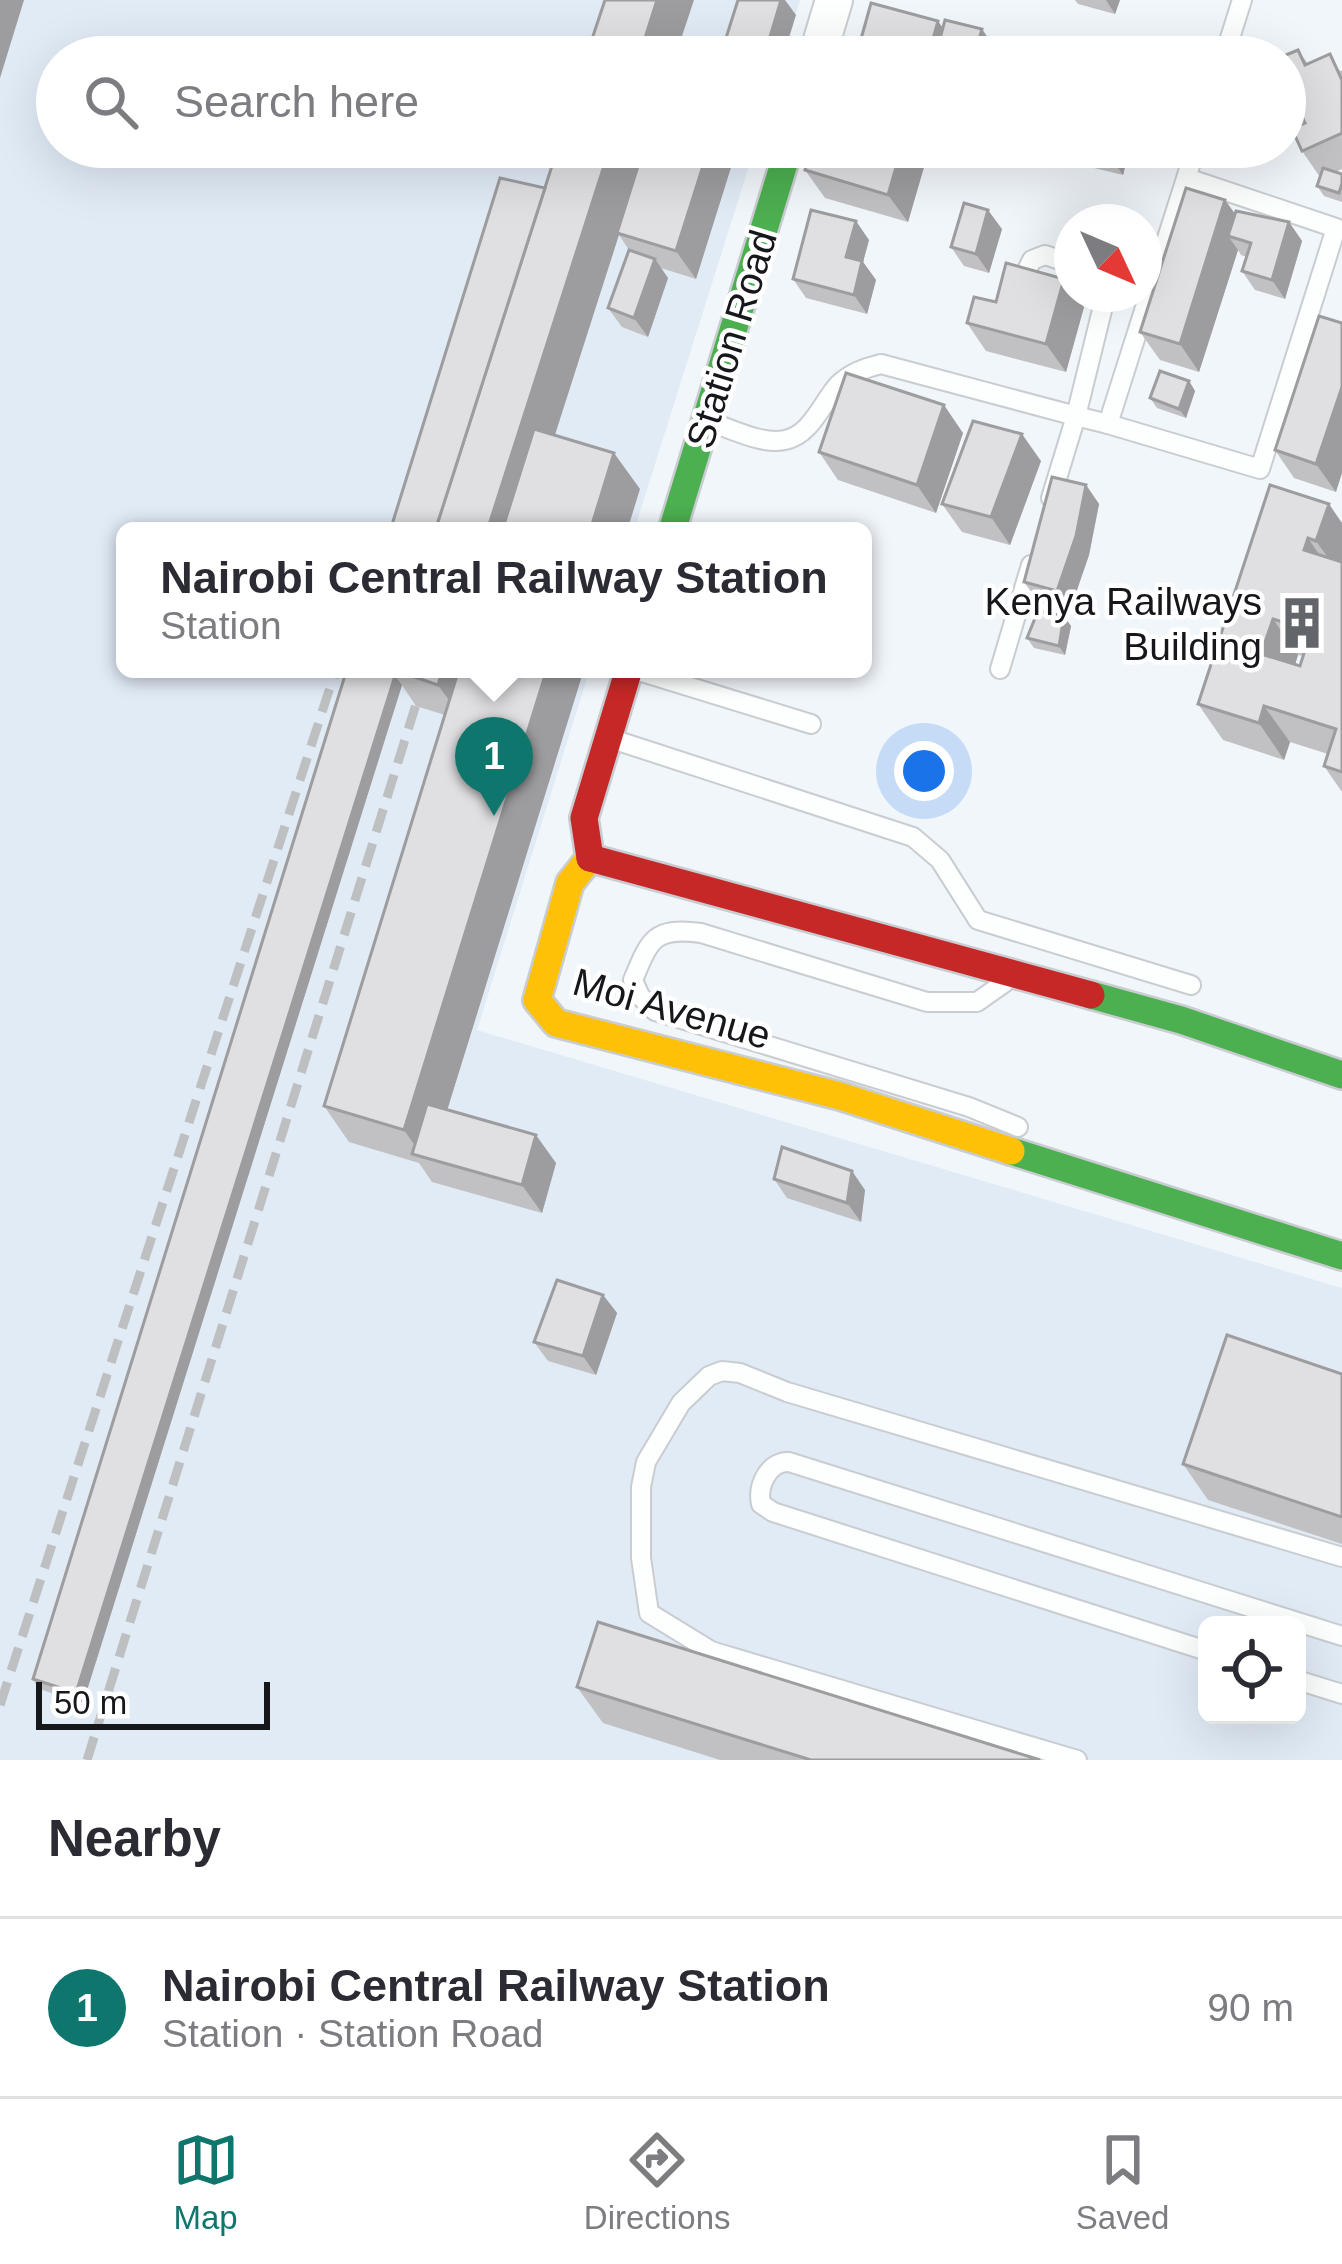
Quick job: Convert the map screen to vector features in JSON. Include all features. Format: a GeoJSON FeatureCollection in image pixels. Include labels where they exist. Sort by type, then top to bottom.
{"type":"FeatureCollection","features":[{"type":"Feature","properties":{"kind":"street"},"geometry":{"type":"LineString","coordinates":[[823,36],[834,0]]}},
{"type":"Feature","properties":{"kind":"street","name":"Station Road"},"geometry":{"type":"LineString","coordinates":[[675,522],[783,168]]}},
{"type":"Feature","properties":{"kind":"street"},"geometry":{"type":"LineString","coordinates":[[628,678],[584,818],[590,858],[1181,1020],[1342,1075]]}},
{"type":"Feature","properties":{"kind":"street","name":"Moi Avenue"},"geometry":{"type":"LineString","coordinates":[[590,858],[570,883],[537,1000],[556,1023],[840,1096],[1342,1256]]}},
{"type":"Feature","properties":{"kind":"lane"},"geometry":{"type":"LineString","coordinates":[[1231,36],[1242,0]]}},
{"type":"Feature","properties":{"kind":"lane"},"geometry":{"type":"LineString","coordinates":[[1108,424],[1189,168]]}},
{"type":"Feature","properties":{"kind":"lane"},"geometry":{"type":"LineString","coordinates":[[706,421],[766,440],[786,440],[804,431],[840,383],[861,369],[881,364],[1260,469],[1336,228],[1186,178]]}},
{"type":"Feature","properties":{"kind":"lane"},"geometry":{"type":"LineString","coordinates":[[1009,311],[1032,260],[1045,255],[1054,258]]}},
{"type":"Feature","properties":{"kind":"lane"},"geometry":{"type":"LineString","coordinates":[[1044,523],[1102,312]]}},
{"type":"Feature","properties":{"kind":"lane"},"geometry":{"type":"LineString","coordinates":[[1000,669],[1037,544]]}},
{"type":"Feature","properties":{"kind":"lane"},"geometry":{"type":"LineString","coordinates":[[660,678],[811,724]]}},
{"type":"Feature","properties":{"kind":"lane"},"geometry":{"type":"LineString","coordinates":[[608,738],[913,837],[940,860],[978,920],[1191,985]]}},
{"type":"Feature","properties":{"kind":"lane"},"geometry":{"type":"LineString","coordinates":[[1016,975],[977,1002],[927,1002],[701,932],[674,929],[659,934],[647,946],[633,980],[655,1011],[969,1107],[1027,1133],[1068,1168]]}},
{"type":"Feature","properties":{"kind":"lane"},"geometry":{"type":"LineString","coordinates":[[1077,1760],[711,1651],[649,1613],[640,1558],[641,1487],[646,1462],[693,1388],[722,1371],[740,1373],[787,1392],[1342,1557]]}},
{"type":"Feature","properties":{"kind":"lane"},"geometry":{"type":"LineString","coordinates":[[1198,1648],[772,1512],[761,1504],[759,1494],[769,1471],[789,1462],[1278,1616]]}},
{"type":"Feature","properties":{"kind":"lane"},"geometry":{"type":"LineString","coordinates":[[1306,1625],[1342,1636]]}},
{"type":"Feature","properties":{"kind":"lane"},"geometry":{"type":"LineString","coordinates":[[1306,1683],[1342,1694]]}},
{"type":"Feature","properties":{"kind":"shaded area"},"geometry":{"type":"Polygon","coordinates":[[[0,0],[800,0],[789,36],[36,36],[36,168],[748,168],[637,522],[116,522],[116,678],[587,678],[477,1030],[1342,1288],[1342,1760],[0,1760],[0,0]]]}},
{"type":"Feature","properties":{"kind":"building"},"geometry":{"type":"Polygon","coordinates":[[[605,0],[657,0],[646,36],[593,36],[605,0]]]}},
{"type":"Feature","properties":{"kind":"building"},"geometry":{"type":"Polygon","coordinates":[[[738,0],[781,0],[770,36],[727,36],[738,0]]]}},
{"type":"Feature","properties":{"kind":"building"},"geometry":{"type":"Polygon","coordinates":[[[871,3],[938,21],[934,36],[862,36],[871,3]]]}},
{"type":"Feature","properties":{"kind":"building"},"geometry":{"type":"Polygon","coordinates":[[[945,20],[982,29],[980,36],[941,36],[945,20]]]}},
{"type":"Feature","properties":{"kind":"building"},"geometry":{"type":"Polygon","coordinates":[[[1330,54],[1342,80],[1342,133],[1306,149],[1306,65],[1330,54]]]}},
{"type":"Feature","properties":{"kind":"building"},"geometry":{"type":"Polygon","coordinates":[[[551,168],[603,168],[490,522],[438,522],[551,168]]]}},
{"type":"Feature","properties":{"kind":"building"},"geometry":{"type":"Polygon","coordinates":[[[637,168],[702,168],[676,251],[617,233],[637,168]]]}},
{"type":"Feature","properties":{"kind":"building"},"geometry":{"type":"Polygon","coordinates":[[[806,168],[896,168],[888,195],[806,168]]]}},
{"type":"Feature","properties":{"kind":"building"},"geometry":{"type":"Polygon","coordinates":[[[1323,168],[1342,174],[1339,193],[1317,186],[1323,168]]]}},
{"type":"Feature","properties":{"kind":"building"},"geometry":{"type":"Polygon","coordinates":[[[500,178],[545,188],[438,522],[393,522],[500,178]]]}},
{"type":"Feature","properties":{"kind":"building"},"geometry":{"type":"Polygon","coordinates":[[[1186,188],[1225,200],[1180,344],[1140,332],[1146,312],[1162,312],[1162,263],[1186,188]]]}},
{"type":"Feature","properties":{"kind":"building"},"geometry":{"type":"Polygon","coordinates":[[[964,203],[988,210],[976,254],[951,247],[964,203]]]}},
{"type":"Feature","properties":{"kind":"building"},"geometry":{"type":"Polygon","coordinates":[[[811,210],[856,221],[846,257],[862,261],[854,295],[793,279],[811,210]]]}},
{"type":"Feature","properties":{"kind":"building"},"geometry":{"type":"Polygon","coordinates":[[[1236,211],[1289,222],[1272,280],[1242,271],[1251,243],[1228,236],[1236,211]]]}},
{"type":"Feature","properties":{"kind":"building"},"geometry":{"type":"Polygon","coordinates":[[[629,250],[655,259],[634,318],[608,308],[629,250]]]}},
{"type":"Feature","properties":{"kind":"building"},"geometry":{"type":"Polygon","coordinates":[[[1006,263],[1054,276],[1055,312],[1046,344],[967,323],[974,297],[996,302],[1006,263]]]}},
{"type":"Feature","properties":{"kind":"building"},"geometry":{"type":"Polygon","coordinates":[[[1319,316],[1342,323],[1342,387],[1316,464],[1275,450],[1319,316]]]}},
{"type":"Feature","properties":{"kind":"building"},"geometry":{"type":"Polygon","coordinates":[[[1160,371],[1189,381],[1179,409],[1150,398],[1160,371]]]}},
{"type":"Feature","properties":{"kind":"building"},"geometry":{"type":"Polygon","coordinates":[[[846,373],[944,405],[917,485],[819,452],[846,373]]]}},
{"type":"Feature","properties":{"kind":"building"},"geometry":{"type":"Polygon","coordinates":[[[973,421],[1022,434],[991,517],[942,504],[973,421]]]}},
{"type":"Feature","properties":{"kind":"building"},"geometry":{"type":"Polygon","coordinates":[[[534,429],[614,453],[593,522],[505,522],[534,429]]]}},
{"type":"Feature","properties":{"kind":"building"},"geometry":{"type":"Polygon","coordinates":[[[1052,477],[1086,485],[1076,536],[1057,591],[1024,582],[1052,477]]]}},
{"type":"Feature","properties":{"kind":"building"},"geometry":{"type":"Polygon","coordinates":[[[1270,485],[1329,504],[1316,541],[1308,538],[1304,550],[1342,562],[1342,772],[1324,766],[1336,729],[1264,706],[1259,723],[1198,704],[1270,485]],[[1273,619],[1261,654],[1300,666],[1311,631],[1273,619]]]}},
{"type":"Feature","properties":{"kind":"building"},"geometry":{"type":"Polygon","coordinates":[[[1038,611],[1064,616],[1059,646],[1027,638],[1038,611]]]}},
{"type":"Feature","properties":{"kind":"building"},"geometry":{"type":"Polygon","coordinates":[[[344,678],[394,678],[76,1693],[33,1679],[344,678]]]}},
{"type":"Feature","properties":{"kind":"building"},"geometry":{"type":"Polygon","coordinates":[[[456,678],[544,678],[404,1130],[324,1106],[456,678]]]}},
{"type":"Feature","properties":{"kind":"building"},"geometry":{"type":"Polygon","coordinates":[[[427,1104],[536,1135],[522,1185],[412,1154],[427,1104]]]}},
{"type":"Feature","properties":{"kind":"building"},"geometry":{"type":"Polygon","coordinates":[[[782,1147],[852,1171],[847,1203],[774,1179],[782,1147]]]}},
{"type":"Feature","properties":{"kind":"building"},"geometry":{"type":"Polygon","coordinates":[[[557,1280],[603,1295],[583,1356],[534,1342],[557,1280]]]}},
{"type":"Feature","properties":{"kind":"building"},"geometry":{"type":"Polygon","coordinates":[[[1227,1335],[1342,1374],[1342,1517],[1183,1464],[1227,1335]]]}},
{"type":"Feature","properties":{"kind":"building"},"geometry":{"type":"Polygon","coordinates":[[[598,1622],[1040,1760],[811,1760],[577,1687],[598,1622]]]}},
{"type":"Feature","properties":{"kind":"railway"},"geometry":{"type":"LineString","coordinates":[[0,1705],[333,678]]}},
{"type":"Feature","properties":{"kind":"railway"},"geometry":{"type":"LineString","coordinates":[[87,1760],[424,678]]}},
{"type":"Feature","properties":{"kind":"traffic: fast"},"geometry":{"type":"LineString","coordinates":[[675,522],[783,168]]}},
{"type":"Feature","properties":{"kind":"traffic: fast"},"geometry":{"type":"LineString","coordinates":[[1091,995],[1342,1075]]}},
{"type":"Feature","properties":{"kind":"traffic: fast"},"geometry":{"type":"LineString","coordinates":[[1011,1151],[1342,1256]]}},
{"type":"Feature","properties":{"kind":"traffic: slow"},"geometry":{"type":"LineString","coordinates":[[590,858],[570,883],[537,1000],[556,1023],[840,1096],[1011,1151]]}},
{"type":"Feature","properties":{"kind":"traffic: jam"},"geometry":{"type":"LineString","coordinates":[[590,858],[584,818],[626,678]]}},
{"type":"Feature","properties":{"kind":"traffic: jam"},"geometry":{"type":"LineString","coordinates":[[590,858],[1091,995]]}},
{"type":"Feature","properties":{"kind":"place","name":"Kenya Railways Building"},"geometry":{"type":"Point","coordinates":[1302,623]}},
{"type":"Feature","properties":{"kind":"place","name":"Nairobi Central Railway Station"},"geometry":{"type":"Point","coordinates":[494,816]}}]}
